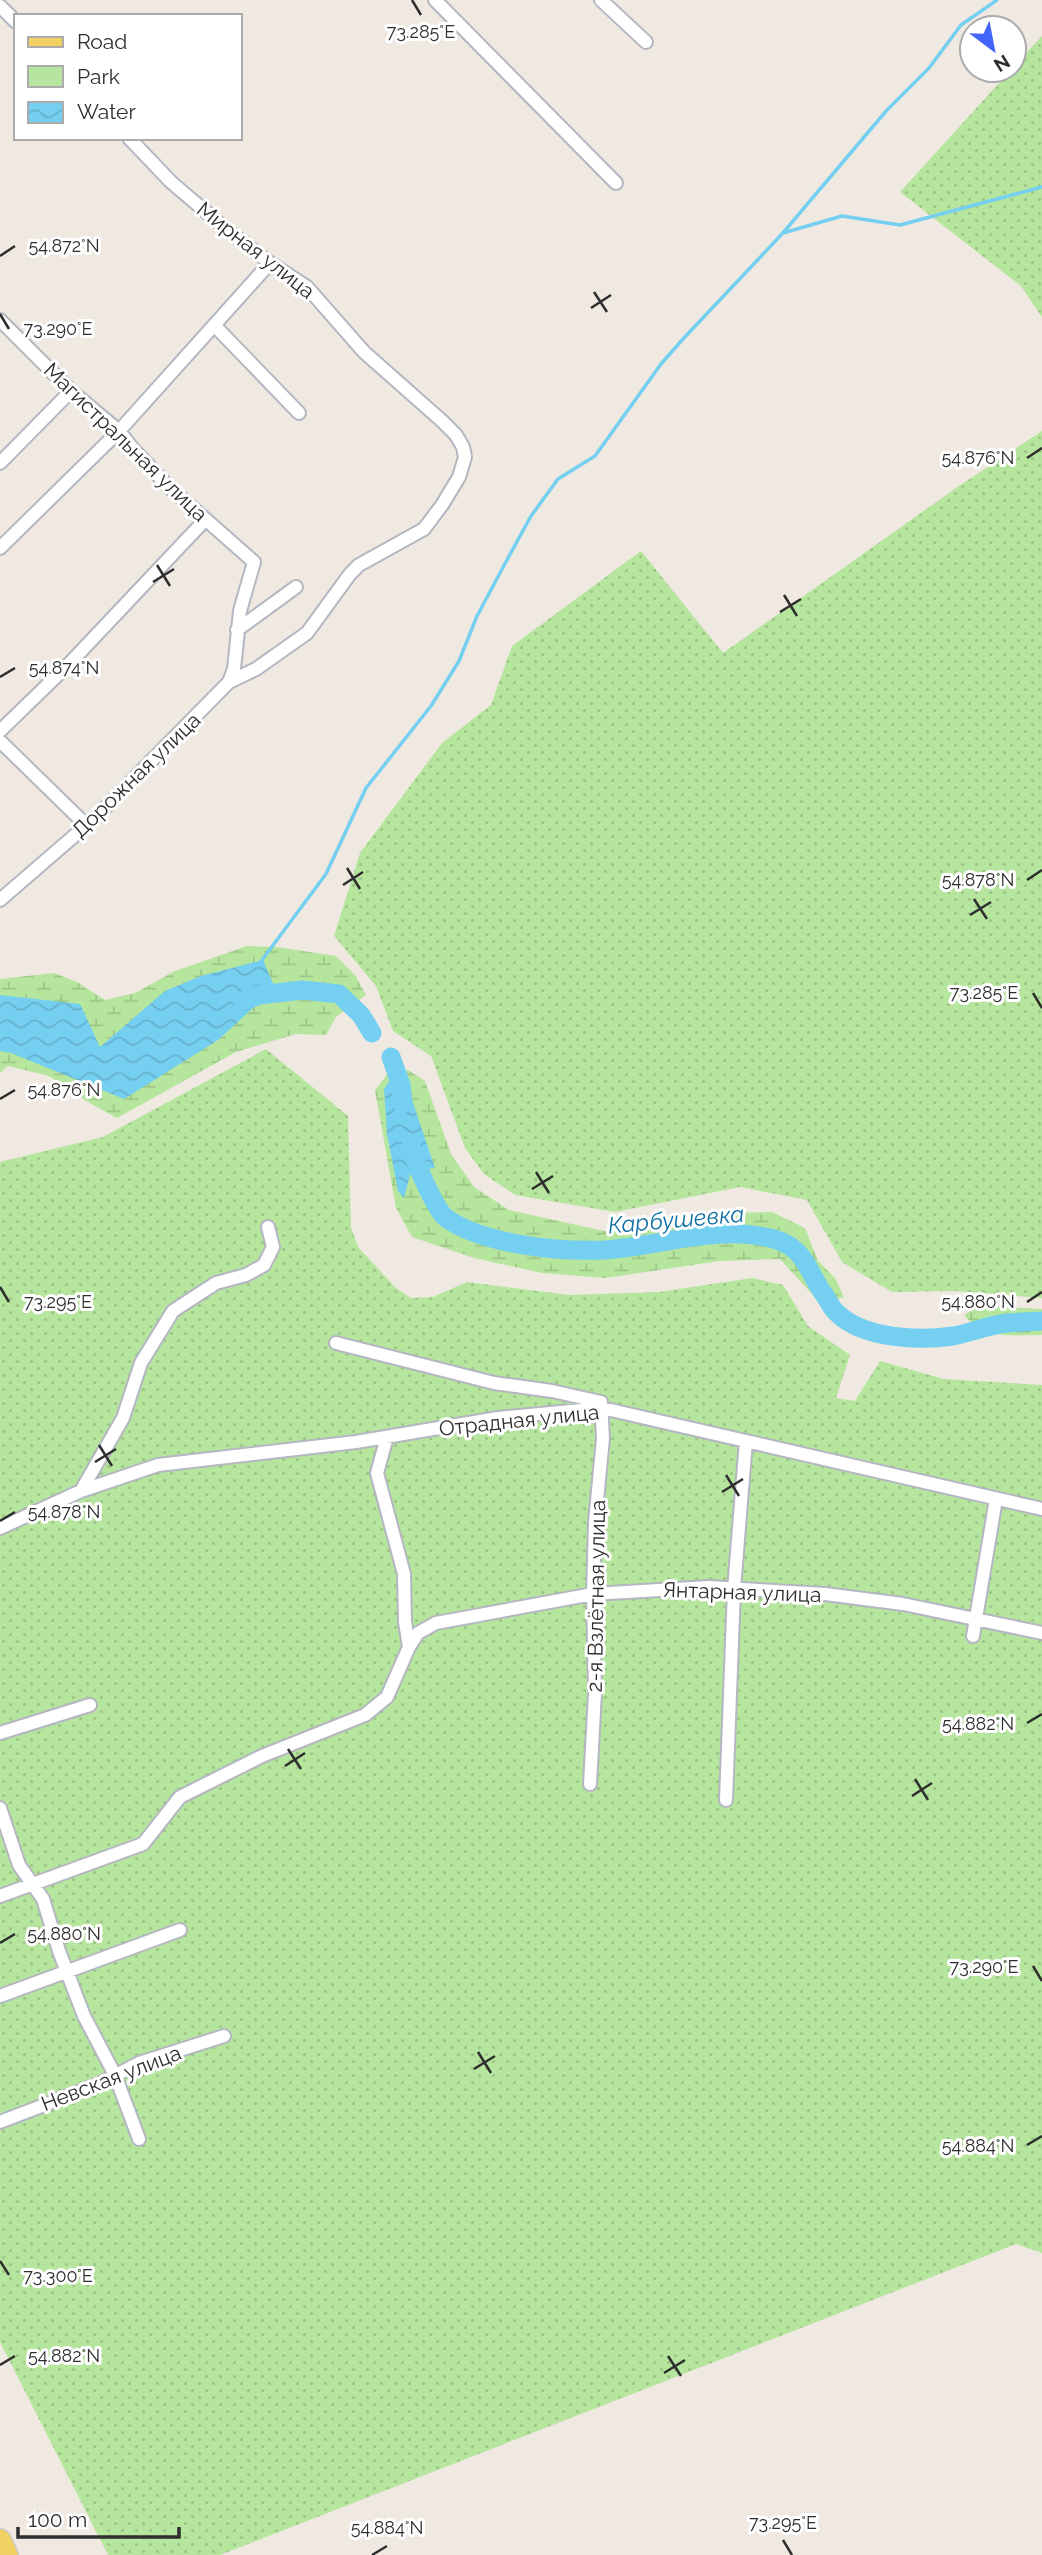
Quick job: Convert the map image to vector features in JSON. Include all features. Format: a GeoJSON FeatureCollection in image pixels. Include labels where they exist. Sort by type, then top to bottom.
{"type":"FeatureCollection","features":[{"type":"Feature","properties":{"kind":"main road"},"geometry":{"type":"LineString","coordinates":[[0,2540],[6,2555]]}},
{"type":"Feature","properties":{"kind":"street"},"geometry":{"type":"LineString","coordinates":[[435,0],[616,183]]}},
{"type":"Feature","properties":{"kind":"street"},"geometry":{"type":"LineString","coordinates":[[601,0],[646,42]]}},
{"type":"Feature","properties":{"kind":"street"},"geometry":{"type":"LineString","coordinates":[[0,6],[14,20]]}},
{"type":"Feature","properties":{"kind":"street","name":"Мирная улица"},"geometry":{"type":"LineString","coordinates":[[131,140],[171,182],[270,263],[307,288],[365,352],[456,435],[465,457],[459,477],[424,529],[359,565],[338,589],[307,633],[256,669],[229,682]]}},
{"type":"Feature","properties":{"kind":"street"},"geometry":{"type":"LineString","coordinates":[[0,548],[119,431],[270,263]]}},
{"type":"Feature","properties":{"kind":"street","name":"Магистральная улица"},"geometry":{"type":"LineString","coordinates":[[0,320],[71,391],[119,431],[169,487],[254,562],[237,630]]}},
{"type":"Feature","properties":{"kind":"street"},"geometry":{"type":"LineString","coordinates":[[214,325],[299,413]]}},
{"type":"Feature","properties":{"kind":"street"},"geometry":{"type":"LineString","coordinates":[[0,463],[71,391]]}},
{"type":"Feature","properties":{"kind":"street"},"geometry":{"type":"LineString","coordinates":[[0,731],[69,664],[205,520]]}},
{"type":"Feature","properties":{"kind":"street"},"geometry":{"type":"LineString","coordinates":[[229,682],[234,668],[237,630],[296,587]]}},
{"type":"Feature","properties":{"kind":"street","name":"Дорожная улица"},"geometry":{"type":"LineString","coordinates":[[0,900],[132,782],[229,682]]}},
{"type":"Feature","properties":{"kind":"street"},"geometry":{"type":"LineString","coordinates":[[0,741],[86,825]]}},
{"type":"Feature","properties":{"kind":"street"},"geometry":{"type":"LineString","coordinates":[[81,1491],[123,1418],[141,1363],[173,1311],[216,1283],[246,1275],[264,1265],[273,1247],[268,1227]]}},
{"type":"Feature","properties":{"kind":"street"},"geometry":{"type":"LineString","coordinates":[[336,1343],[494,1383],[552,1391],[601,1402],[602,1408]]}},
{"type":"Feature","properties":{"kind":"street","name":"Отрадная улица"},"geometry":{"type":"LineString","coordinates":[[0,1528],[81,1491],[158,1465],[387,1437],[498,1418],[602,1408],[1042,1510]]}},
{"type":"Feature","properties":{"kind":"street","name":"2-я Взлётная улица"},"geometry":{"type":"LineString","coordinates":[[590,1784],[595,1693],[595,1522],[603,1438],[602,1408]]}},
{"type":"Feature","properties":{"kind":"street"},"geometry":{"type":"LineString","coordinates":[[0,1896],[143,1844],[180,1797],[262,1756],[365,1715],[387,1698],[409,1647],[404,1622],[404,1574],[377,1473],[387,1437]]}},
{"type":"Feature","properties":{"kind":"street"},"geometry":{"type":"LineString","coordinates":[[726,1800],[734,1589],[746,1441]]}},
{"type":"Feature","properties":{"kind":"street"},"geometry":{"type":"LineString","coordinates":[[972,1636],[996,1499]]}},
{"type":"Feature","properties":{"kind":"street","name":"Янтарная улица"},"geometry":{"type":"LineString","coordinates":[[409,1647],[418,1633],[436,1623],[593,1594],[709,1587],[825,1594],[902,1604],[1042,1633]]}},
{"type":"Feature","properties":{"kind":"street"},"geometry":{"type":"LineString","coordinates":[[0,1733],[90,1705]]}},
{"type":"Feature","properties":{"kind":"street"},"geometry":{"type":"LineString","coordinates":[[0,1808],[19,1865],[43,1899],[59,1951],[88,2025],[115,2075],[139,2139]]}},
{"type":"Feature","properties":{"kind":"street"},"geometry":{"type":"LineString","coordinates":[[0,1996],[69,1973],[180,1930]]}},
{"type":"Feature","properties":{"kind":"street","name":"Невская улица"},"geometry":{"type":"LineString","coordinates":[[0,2122],[99,2084],[139,2063],[224,2036]]}},
{"type":"Feature","properties":{"kind":"green space"},"geometry":{"type":"Polygon","coordinates":[[[1042,36],[1042,317],[1021,286],[900,192],[998,84],[1028,84],[1028,51],[1042,36]]]}},
{"type":"Feature","properties":{"kind":"green space"},"geometry":{"type":"Polygon","coordinates":[[[1042,431],[1042,1298],[954,1291],[892,1292],[842,1262],[807,1200],[740,1187],[615,1212],[515,1195],[484,1174],[465,1148],[431,1056],[393,1031],[376,986],[334,936],[360,853],[442,743],[491,705],[512,646],[641,551],[723,653],[959,486],[1042,431]]]}},
{"type":"Feature","properties":{"kind":"green space"},"geometry":{"type":"Polygon","coordinates":[[[247,946],[276,947],[336,956],[355,975],[366,995],[336,1017],[326,1035],[296,1034],[236,1052],[117,1118],[49,1076],[8,1066],[0,1073],[0,979],[54,973],[77,982],[105,1000],[135,993],[175,971],[247,946]]]}},
{"type":"Feature","properties":{"kind":"green space"},"geometry":{"type":"Polygon","coordinates":[[[266,1049],[348,1116],[351,1227],[358,1247],[395,1287],[411,1298],[433,1297],[467,1282],[569,1295],[659,1292],[752,1278],[783,1285],[808,1326],[850,1355],[836,1398],[855,1401],[880,1361],[944,1379],[1042,1385],[1042,2253],[1016,2244],[220,2555],[108,2555],[0,2342],[0,1162],[103,1137],[266,1049]]]}},
{"type":"Feature","properties":{"kind":"green space"},"geometry":{"type":"Polygon","coordinates":[[[408,1070],[425,1081],[451,1154],[474,1187],[509,1210],[604,1231],[629,1231],[721,1213],[772,1212],[805,1228],[818,1261],[835,1278],[844,1297],[821,1304],[780,1259],[720,1261],[605,1278],[542,1273],[474,1258],[412,1237],[396,1208],[375,1090],[389,1072],[408,1070]]]}},
{"type":"Feature","properties":{"kind":"green space"},"geometry":{"type":"Polygon","coordinates":[[[978,1306],[1042,1309],[1042,1335],[1010,1335],[981,1329],[964,1315],[978,1306]]]}},
{"type":"Feature","properties":{"kind":"water"},"geometry":{"type":"Polygon","coordinates":[[[263,960],[275,988],[218,1040],[124,1099],[11,1053],[0,1051],[0,995],[80,1004],[100,1047],[165,991],[201,976],[263,960]]]}},
{"type":"Feature","properties":{"kind":"water"},"geometry":{"type":"Polygon","coordinates":[[[393,1076],[407,1085],[435,1168],[411,1171],[404,1198],[398,1191],[387,1134],[384,1089],[393,1076]]]}},
{"type":"Feature","properties":{"kind":"waterway"},"geometry":{"type":"LineString","coordinates":[[259,964],[326,874],[366,788],[431,706],[459,661],[477,616],[508,558],[531,516],[558,479],[595,456],[661,364],[683,339],[782,234],[887,110],[929,68],[961,25],[997,0]]}},
{"type":"Feature","properties":{"kind":"waterway"},"geometry":{"type":"LineString","coordinates":[[783,233],[842,216],[900,225],[1042,187]]}},
{"type":"Feature","properties":{"kind":"waterway","name":"Карбушевка"},"geometry":{"type":"LineString","coordinates":[[243,1001],[259,995],[303,990],[339,994],[361,1015],[372,1033]]}},
{"type":"Feature","properties":{"kind":"waterway","name":"Карбушевка"},"geometry":{"type":"LineString","coordinates":[[391,1057],[401,1085],[403,1104]]}},
{"type":"Feature","properties":{"kind":"waterway","name":"Карбушевка"},"geometry":{"type":"LineString","coordinates":[[411,1147],[431,1196],[446,1218],[481,1235],[501,1241],[567,1250],[605,1250],[690,1237],[753,1235],[774,1239],[793,1248],[805,1262],[835,1311],[848,1322],[876,1333],[909,1338],[940,1338],[1000,1324],[1042,1321]]}}]}
